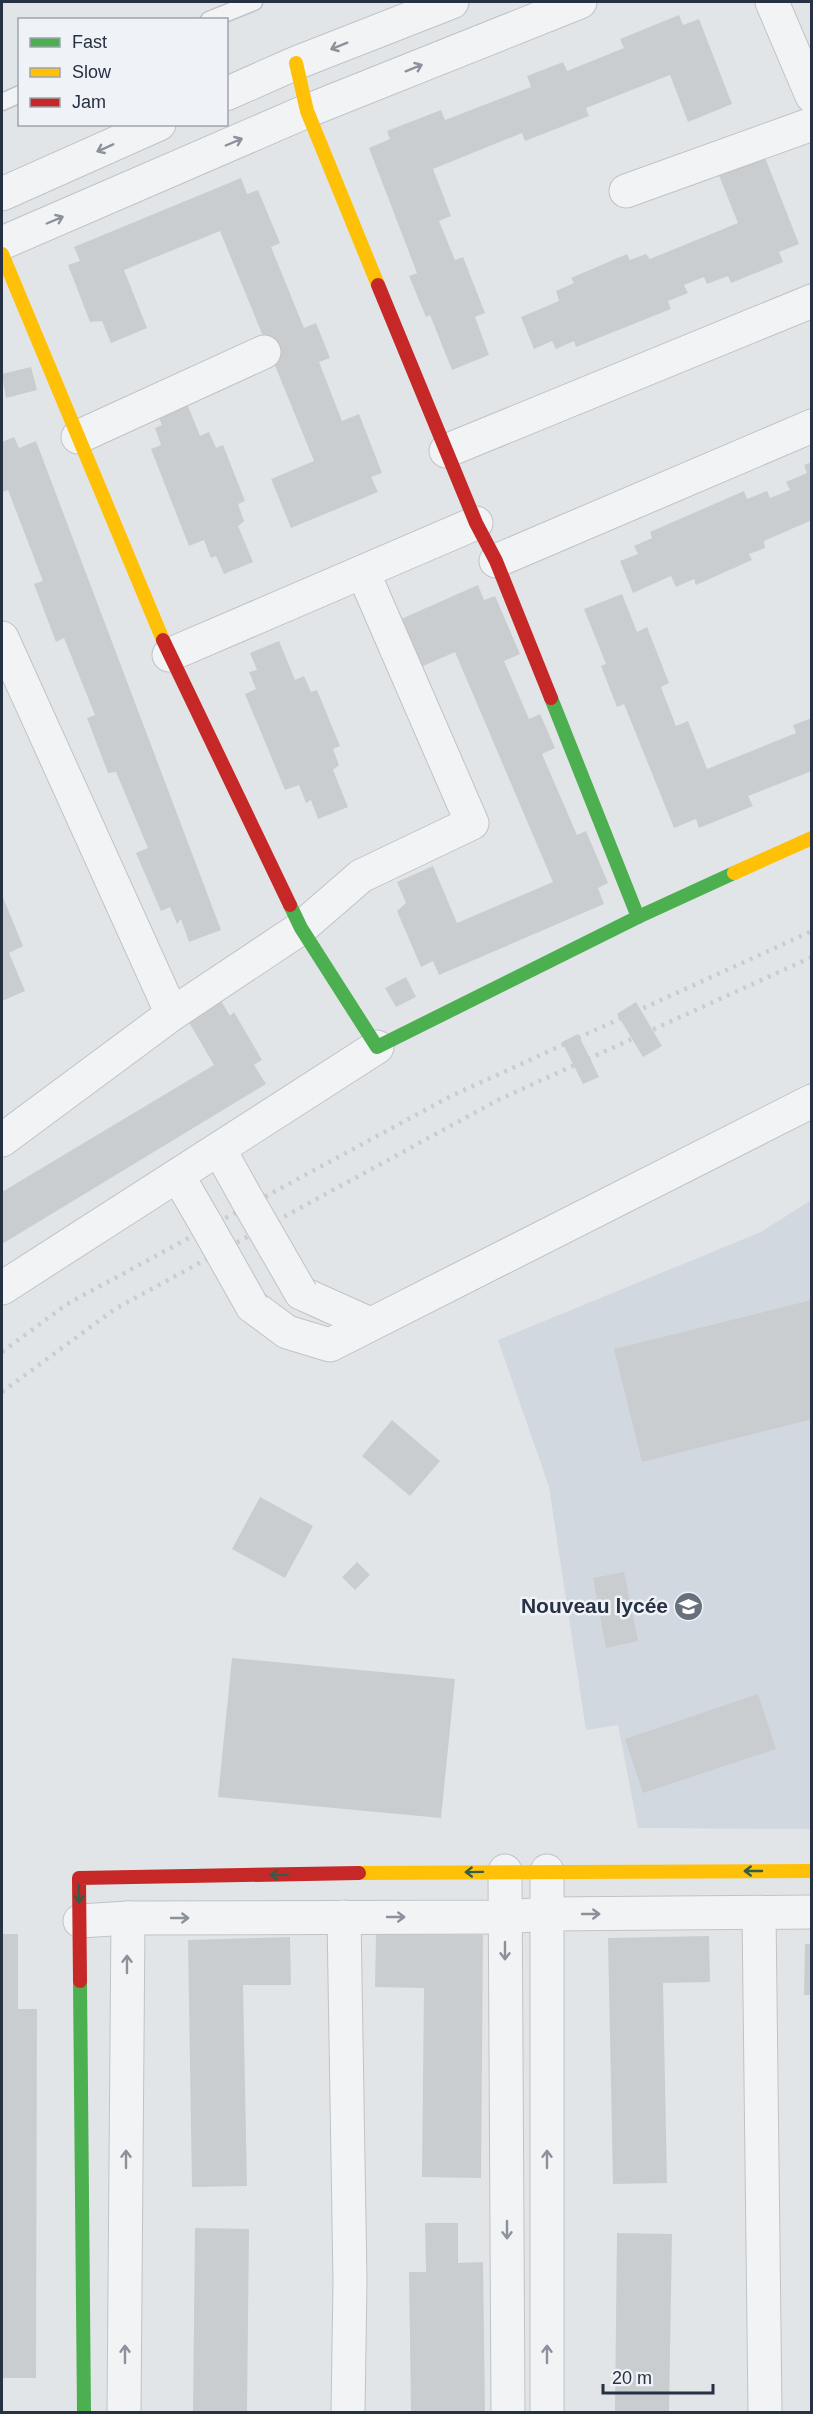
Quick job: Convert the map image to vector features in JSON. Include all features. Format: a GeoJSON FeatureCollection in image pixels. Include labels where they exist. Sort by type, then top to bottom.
{"type":"FeatureCollection","features":[{"type":"Feature","properties":{"kind":"street"},"geometry":{"type":"LineString","coordinates":[[228,93],[296,63],[452,2]]}},
{"type":"Feature","properties":{"kind":"street"},"geometry":{"type":"LineString","coordinates":[[2,243],[307,111],[580,2]]}},
{"type":"Feature","properties":{"kind":"street"},"geometry":{"type":"LineString","coordinates":[[772,2],[812,96]]}},
{"type":"Feature","properties":{"kind":"street"},"geometry":{"type":"LineString","coordinates":[[296,63],[307,111],[476,523],[496,561],[638,917]]}},
{"type":"Feature","properties":{"kind":"street"},"geometry":{"type":"LineString","coordinates":[[626,191],[812,124]]}},
{"type":"Feature","properties":{"kind":"street"},"geometry":{"type":"LineString","coordinates":[[2,194],[155,126]]}},
{"type":"Feature","properties":{"kind":"street"},"geometry":{"type":"LineString","coordinates":[[2,254],[169,655],[301,928],[377,1047]]}},
{"type":"Feature","properties":{"kind":"street"},"geometry":{"type":"LineString","coordinates":[[446,451],[812,301]]}},
{"type":"Feature","properties":{"kind":"street"},"geometry":{"type":"LineString","coordinates":[[78,436],[264,352]]}},
{"type":"Feature","properties":{"kind":"street"},"geometry":{"type":"LineString","coordinates":[[496,561],[812,426]]}},
{"type":"Feature","properties":{"kind":"street"},"geometry":{"type":"LineString","coordinates":[[169,655],[476,523]]}},
{"type":"Feature","properties":{"kind":"street"},"geometry":{"type":"LineString","coordinates":[[2,1140],[172,1014],[301,928],[360,876],[472,823],[363,572]]}},
{"type":"Feature","properties":{"kind":"street"},"geometry":{"type":"LineString","coordinates":[[2,638],[172,1014]]}},
{"type":"Feature","properties":{"kind":"street"},"geometry":{"type":"LineString","coordinates":[[2,1288],[377,1047],[638,917],[812,838]]}},
{"type":"Feature","properties":{"kind":"street"},"geometry":{"type":"LineString","coordinates":[[178,1176],[252,1306],[287,1332],[330,1345],[812,1101]]}},
{"type":"Feature","properties":{"kind":"street"},"geometry":{"type":"LineString","coordinates":[[219,1149],[301,1293],[370,1324]]}},
{"type":"Feature","properties":{"kind":"street"},"geometry":{"type":"LineString","coordinates":[[84,2412],[79,1878],[505,1871],[812,1871]]}},
{"type":"Feature","properties":{"kind":"street"},"geometry":{"type":"LineString","coordinates":[[505,1871],[508,2412]]}},
{"type":"Feature","properties":{"kind":"street"},"geometry":{"type":"LineString","coordinates":[[547,1871],[547,2412]]}},
{"type":"Feature","properties":{"kind":"street"},"geometry":{"type":"LineString","coordinates":[[80,1921],[128,1918],[505,1917],[547,1914],[812,1912]]}},
{"type":"Feature","properties":{"kind":"street"},"geometry":{"type":"LineString","coordinates":[[759,1913],[765,2412]]}},
{"type":"Feature","properties":{"kind":"street"},"geometry":{"type":"LineString","coordinates":[[344,1917],[350,2281],[348,2412]]}},
{"type":"Feature","properties":{"kind":"street"},"geometry":{"type":"LineString","coordinates":[[124,2412],[128,1918]]}},
{"type":"Feature","properties":{"kind":"lane"},"geometry":{"type":"LineString","coordinates":[[214,18],[254,2]]}},
{"type":"Feature","properties":{"kind":"lane"},"geometry":{"type":"LineString","coordinates":[[2,102],[18,95]]}},
{"type":"Feature","properties":{"kind":"shaded area","name":"Nouveau lycée"},"geometry":{"type":"Polygon","coordinates":[[[811,1200],[811,1829],[638,1828],[618,1725],[586,1730],[549,1487],[498,1340],[761,1232],[811,1200]]]}},
{"type":"Feature","properties":{"kind":"building"},"geometry":{"type":"Polygon","coordinates":[[[679,15],[683,25],[699,19],[732,104],[688,122],[670,75],[586,108],[589,116],[525,141],[522,133],[433,169],[451,216],[439,221],[455,260],[463,257],[485,313],[475,317],[489,355],[452,370],[430,315],[426,317],[409,276],[417,273],[369,148],[390,139],[387,131],[441,110],[445,120],[531,87],[527,76],[563,62],[567,71],[624,48],[620,39],[679,15]]]}},
{"type":"Feature","properties":{"kind":"building"},"geometry":{"type":"Polygon","coordinates":[[[764,155],[799,244],[779,252],[783,262],[731,283],[728,276],[707,284],[704,277],[684,285],[688,293],[668,301],[671,309],[576,347],[574,341],[556,349],[552,341],[534,349],[521,317],[559,301],[556,291],[574,283],[571,278],[627,254],[630,260],[646,254],[650,259],[738,223],[718,173],[764,155]]]}},
{"type":"Feature","properties":{"kind":"building"},"geometry":{"type":"Polygon","coordinates":[[[241,178],[247,194],[258,190],[280,243],[271,247],[304,328],[316,323],[330,358],[319,362],[342,421],[359,414],[382,473],[371,477],[378,492],[291,528],[271,479],[314,461],[220,231],[124,270],[147,328],[111,343],[102,321],[90,322],[68,265],[80,261],[74,247],[241,178]]]}},
{"type":"Feature","properties":{"kind":"building"},"geometry":{"type":"Polygon","coordinates":[[[31,367],[37,390],[6,398],[2,374],[31,367]]]}},
{"type":"Feature","properties":{"kind":"building"},"geometry":{"type":"Polygon","coordinates":[[[184,396],[200,436],[209,432],[216,448],[223,445],[245,501],[238,504],[244,521],[238,526],[253,562],[224,574],[216,556],[211,558],[204,540],[189,546],[151,449],[161,445],[155,428],[162,425],[155,408],[184,396]]]}},
{"type":"Feature","properties":{"kind":"building"},"geometry":{"type":"Polygon","coordinates":[[[14,437],[19,448],[36,441],[221,930],[189,942],[181,919],[177,924],[170,907],[161,911],[136,853],[148,848],[116,772],[108,773],[87,718],[95,715],[64,638],[56,642],[34,584],[43,581],[8,490],[2,492],[2,442],[14,437]]]}},
{"type":"Feature","properties":{"kind":"building"},"geometry":{"type":"Polygon","coordinates":[[[812,462],[812,520],[764,541],[765,548],[749,554],[752,560],[696,585],[694,579],[676,587],[671,576],[633,593],[620,561],[638,554],[634,546],[652,538],[650,532],[744,491],[747,499],[767,491],[770,498],[790,490],[786,482],[807,473],[804,465],[812,462]]]}},
{"type":"Feature","properties":{"kind":"building"},"geometry":{"type":"Polygon","coordinates":[[[478,585],[484,600],[495,596],[520,654],[504,661],[529,719],[540,714],[555,748],[542,754],[577,835],[586,831],[608,883],[598,888],[604,904],[439,975],[433,961],[421,967],[397,911],[406,903],[397,882],[433,866],[457,923],[553,882],[455,652],[412,671],[392,623],[478,585]]]}},
{"type":"Feature","properties":{"kind":"building"},"geometry":{"type":"Polygon","coordinates":[[[622,594],[637,632],[647,627],[669,683],[661,687],[676,726],[688,721],[707,769],[796,733],[793,725],[812,718],[812,771],[748,796],[753,806],[699,828],[696,819],[674,828],[624,704],[617,707],[601,666],[606,664],[584,609],[622,594]]]}},
{"type":"Feature","properties":{"kind":"building"},"geometry":{"type":"Polygon","coordinates":[[[279,641],[295,680],[304,676],[311,692],[317,690],[340,746],[333,749],[339,765],[333,770],[348,807],[318,819],[311,800],[306,803],[299,785],[285,790],[245,694],[256,689],[249,672],[257,670],[250,653],[279,641]]]}},
{"type":"Feature","properties":{"kind":"building"},"geometry":{"type":"Polygon","coordinates":[[[2,895],[23,946],[9,953],[25,991],[2,1001],[2,895]]]}},
{"type":"Feature","properties":{"kind":"building"},"geometry":{"type":"Polygon","coordinates":[[[406,977],[416,997],[396,1007],[385,988],[406,977]]]}},
{"type":"Feature","properties":{"kind":"building"},"geometry":{"type":"Polygon","coordinates":[[[220,999],[230,1016],[234,1012],[262,1060],[254,1065],[266,1084],[2,1244],[2,1192],[214,1065],[187,1019],[220,999]]]}},
{"type":"Feature","properties":{"kind":"building"},"geometry":{"type":"Polygon","coordinates":[[[636,1002],[662,1046],[643,1057],[617,1014],[636,1002]]]}},
{"type":"Feature","properties":{"kind":"building"},"geometry":{"type":"Polygon","coordinates":[[[578,1034],[599,1077],[583,1084],[562,1042],[578,1034]]]}},
{"type":"Feature","properties":{"kind":"building"},"geometry":{"type":"Polygon","coordinates":[[[812,1300],[812,1419],[642,1462],[614,1349],[812,1300]]]}},
{"type":"Feature","properties":{"kind":"building"},"geometry":{"type":"Polygon","coordinates":[[[392,1420],[440,1461],[410,1496],[362,1456],[392,1420]]]}},
{"type":"Feature","properties":{"kind":"building"},"geometry":{"type":"Polygon","coordinates":[[[260,1497],[313,1526],[285,1578],[232,1549],[260,1497]]]}},
{"type":"Feature","properties":{"kind":"building"},"geometry":{"type":"Polygon","coordinates":[[[357,1562],[370,1575],[355,1590],[342,1577],[357,1562]]]}},
{"type":"Feature","properties":{"kind":"building"},"geometry":{"type":"Polygon","coordinates":[[[624,1572],[638,1641],[606,1648],[593,1578],[624,1572]]]}},
{"type":"Feature","properties":{"kind":"building"},"geometry":{"type":"Polygon","coordinates":[[[232,1658],[455,1679],[441,1818],[218,1797],[232,1658]]]}},
{"type":"Feature","properties":{"kind":"building"},"geometry":{"type":"Polygon","coordinates":[[[758,1694],[776,1749],[643,1793],[625,1739],[758,1694]]]}},
{"type":"Feature","properties":{"kind":"building"},"geometry":{"type":"Polygon","coordinates":[[[2,1934],[18,1934],[18,2009],[37,2009],[36,2378],[2,2378],[2,1934]]]}},
{"type":"Feature","properties":{"kind":"building"},"geometry":{"type":"Polygon","coordinates":[[[376,1934],[483,1935],[481,2178],[422,2177],[424,1988],[375,1987],[376,1934]]]}},
{"type":"Feature","properties":{"kind":"building"},"geometry":{"type":"Polygon","coordinates":[[[709,1936],[710,1982],[663,1983],[667,2183],[613,2184],[608,1938],[709,1936]]]}},
{"type":"Feature","properties":{"kind":"building"},"geometry":{"type":"Polygon","coordinates":[[[290,1937],[291,1985],[243,1985],[247,2186],[192,2187],[188,1940],[290,1937]]]}},
{"type":"Feature","properties":{"kind":"building"},"geometry":{"type":"Polygon","coordinates":[[[805,1944],[812,1944],[812,1995],[804,1995],[805,1944]]]}},
{"type":"Feature","properties":{"kind":"building"},"geometry":{"type":"Polygon","coordinates":[[[425,2223],[458,2223],[458,2263],[483,2262],[485,2412],[411,2412],[409,2272],[426,2272],[425,2223]]]}},
{"type":"Feature","properties":{"kind":"building"},"geometry":{"type":"Polygon","coordinates":[[[195,2228],[249,2229],[247,2412],[193,2412],[195,2228]]]}},
{"type":"Feature","properties":{"kind":"building"},"geometry":{"type":"Polygon","coordinates":[[[617,2233],[672,2234],[669,2412],[615,2412],[617,2233]]]}},
{"type":"Feature","properties":{"kind":"railway"},"geometry":{"type":"LineString","coordinates":[[2,1352],[67,1304],[451,1096],[812,931]]}},
{"type":"Feature","properties":{"kind":"railway"},"geometry":{"type":"LineString","coordinates":[[2,1392],[115,1309],[498,1100],[812,957]]}},
{"type":"Feature","properties":{"kind":"traffic: fast"},"geometry":{"type":"LineString","coordinates":[[551,698],[638,917],[734,873]]}},
{"type":"Feature","properties":{"kind":"traffic: fast"},"geometry":{"type":"LineString","coordinates":[[290,905],[301,928],[377,1047],[638,917]]}},
{"type":"Feature","properties":{"kind":"traffic: fast"},"geometry":{"type":"LineString","coordinates":[[80,1981],[84,2412]]}},
{"type":"Feature","properties":{"kind":"traffic: slow"},"geometry":{"type":"LineString","coordinates":[[296,63],[307,111],[378,285]]}},
{"type":"Feature","properties":{"kind":"traffic: slow"},"geometry":{"type":"LineString","coordinates":[[2,254],[163,640]]}},
{"type":"Feature","properties":{"kind":"traffic: slow"},"geometry":{"type":"LineString","coordinates":[[734,873],[812,838]]}},
{"type":"Feature","properties":{"kind":"traffic: slow"},"geometry":{"type":"LineString","coordinates":[[359,1873],[812,1871]]}},
{"type":"Feature","properties":{"kind":"traffic: jam"},"geometry":{"type":"LineString","coordinates":[[378,285],[476,523],[496,561],[551,698]]}},
{"type":"Feature","properties":{"kind":"traffic: jam"},"geometry":{"type":"LineString","coordinates":[[163,640],[290,905]]}},
{"type":"Feature","properties":{"kind":"traffic: jam"},"geometry":{"type":"LineString","coordinates":[[80,1981],[79,1878],[359,1873]]}},
{"type":"Feature","properties":{"kind":"place","name":"Nouveau lycée"},"geometry":{"type":"Point","coordinates":[689,1606]}}]}
